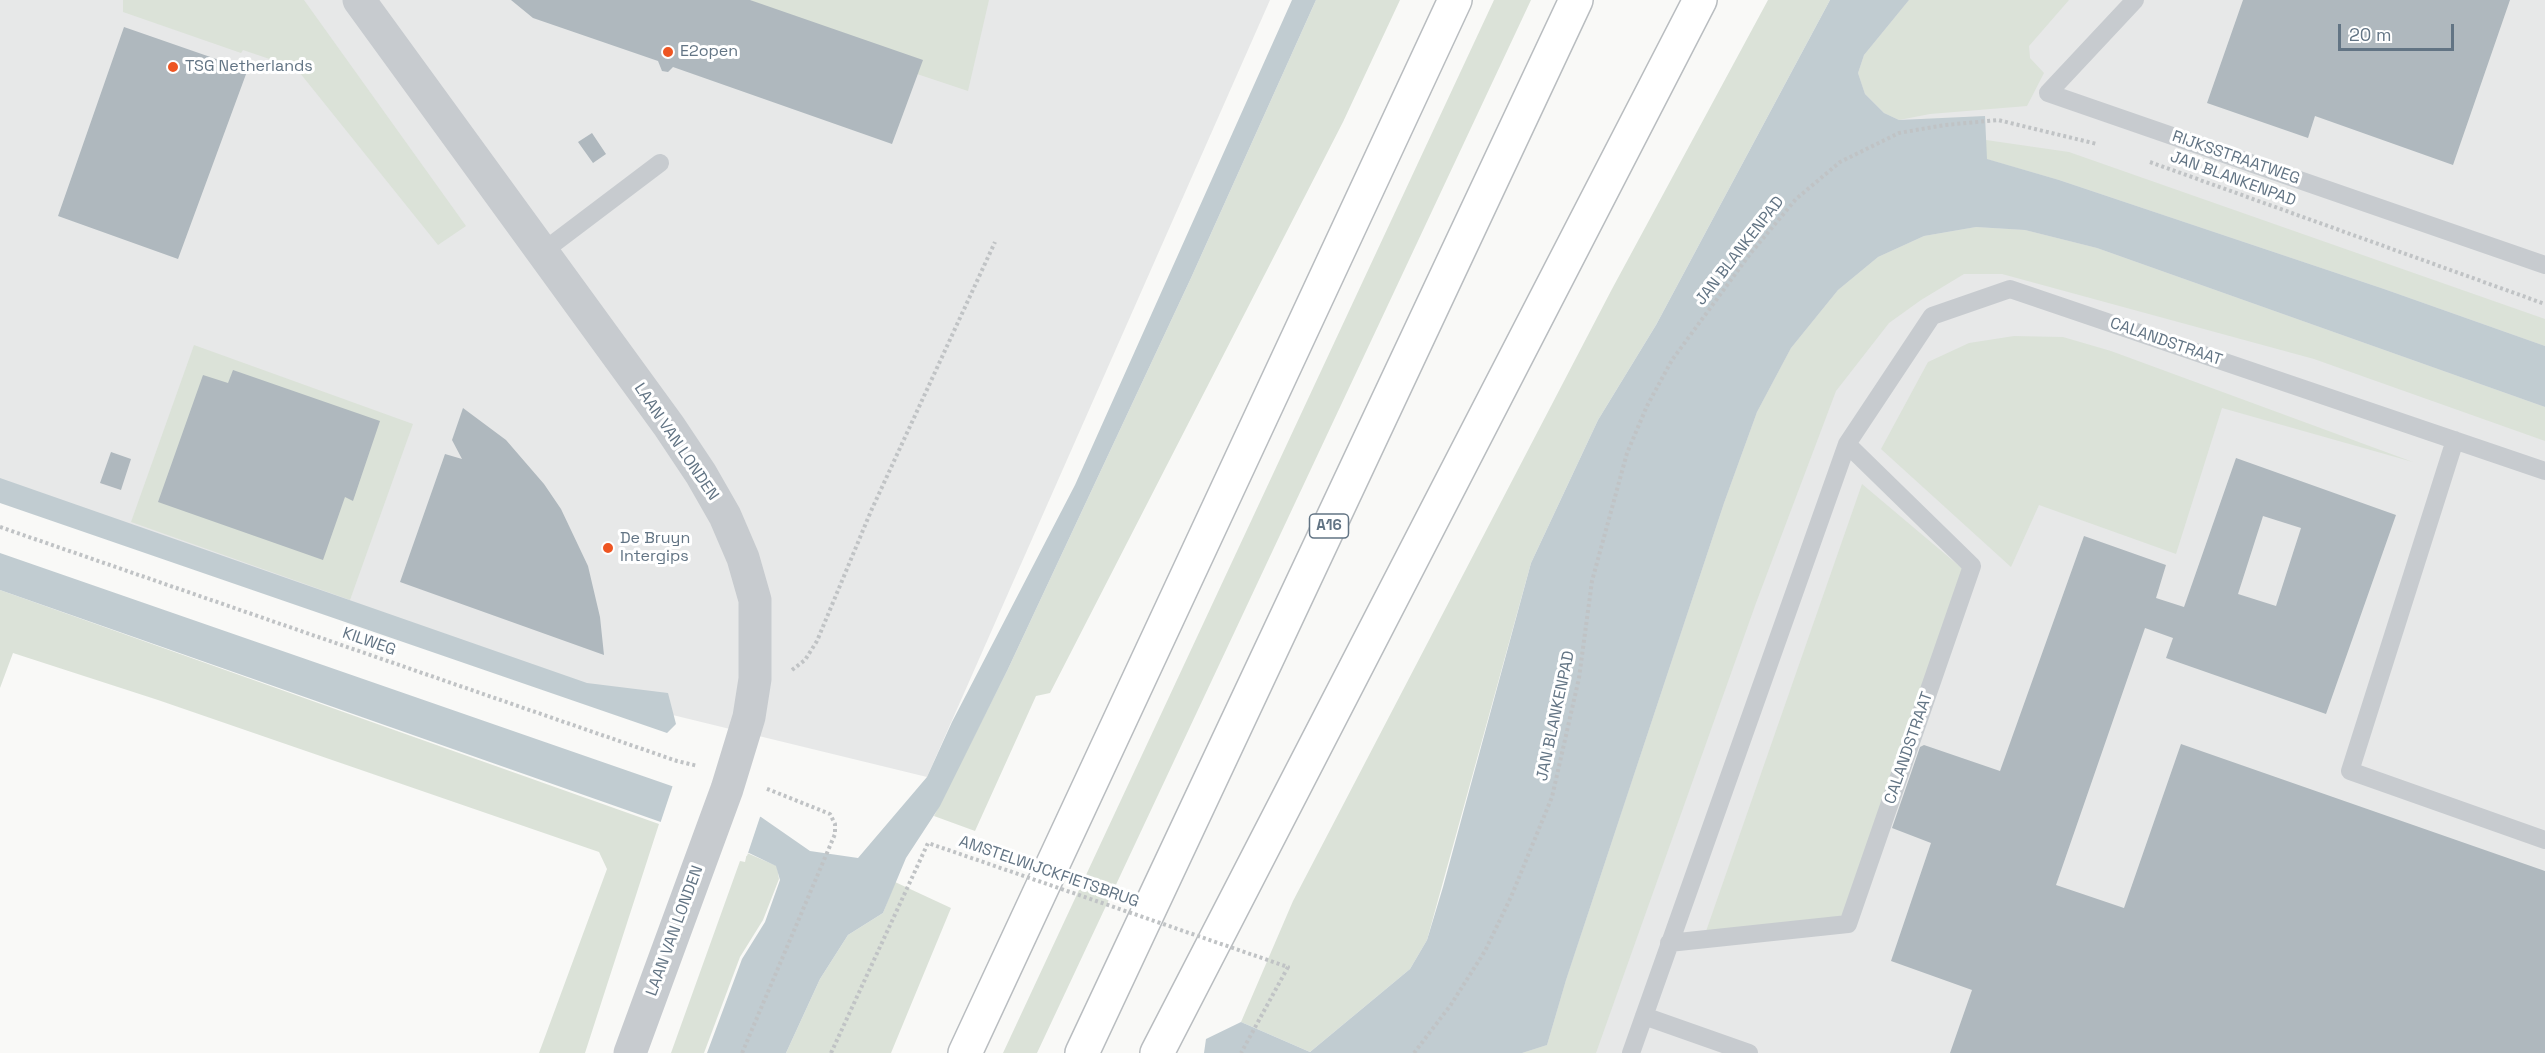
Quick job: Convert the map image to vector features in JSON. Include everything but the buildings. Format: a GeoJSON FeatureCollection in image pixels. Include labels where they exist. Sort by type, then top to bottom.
{"type":"FeatureCollection","features":[{"type":"Feature","properties":{"kind":"highway"},"geometry":{"type":"LineString","coordinates":[[965,1053],[1455,0]]}},
{"type":"Feature","properties":{"kind":"highway","name":"A16"},"geometry":{"type":"LineString","coordinates":[[1082,1053],[1576,0]]}},
{"type":"Feature","properties":{"kind":"highway"},"geometry":{"type":"LineString","coordinates":[[1157,1053],[1700,0]]}},
{"type":"Feature","properties":{"kind":"highway"},"geometry":{"type":"LineString","coordinates":[[1684,31],[1705,0]]}},
{"type":"Feature","properties":{"kind":"street","name":"LAAN VAN LONDEN"},"geometry":{"type":"LineString","coordinates":[[359,0],[669,426],[701,474],[725,516],[743,558],[755,600],[755,680],[749,717],[715,777],[706,847],[630,1053]]}},
{"type":"Feature","properties":{"kind":"lane","name":"RIJKSSTRAATWEG"},"geometry":{"type":"LineString","coordinates":[[2135,0],[2048,93],[2545,265]]}},
{"type":"Feature","properties":{"kind":"lane"},"geometry":{"type":"LineString","coordinates":[[542,253],[660,163]]}},
{"type":"Feature","properties":{"kind":"lane","name":"CALANDSTRAAT"},"geometry":{"type":"LineString","coordinates":[[1631,1053],[1847,444],[1932,316],[2010,289],[2545,471]]}},
{"type":"Feature","properties":{"kind":"lane"},"geometry":{"type":"LineString","coordinates":[[2455,440],[2350,771],[2545,840]]}},
{"type":"Feature","properties":{"kind":"lane","name":"CALANDSTRAAT"},"geometry":{"type":"LineString","coordinates":[[1669,943],[1848,924],[1972,566],[1847,444]]}},
{"type":"Feature","properties":{"kind":"lane"},"geometry":{"type":"LineString","coordinates":[[1644,1016],[1749,1053]]}},
{"type":"Feature","properties":{"kind":"path","name":"JAN BLANKENPAD"},"geometry":{"type":"LineString","coordinates":[[1414,1053],[1450,1006],[1485,951],[1511,897],[1552,796],[1579,678],[1592,581],[1624,464],[1647,406],[1672,360],[1750,254],[1789,208],[1840,162],[1899,133],[1945,124],[1998,120],[2100,144]]}},
{"type":"Feature","properties":{"kind":"path","name":"JAN BLANKENPAD"},"geometry":{"type":"LineString","coordinates":[[2144,160],[2545,304]]}},
{"type":"Feature","properties":{"kind":"path"},"geometry":{"type":"LineString","coordinates":[[790,672],[805,660],[817,641],[871,511],[995,242]]}},
{"type":"Feature","properties":{"kind":"path","name":"KILWEG"},"geometry":{"type":"LineString","coordinates":[[0,527],[677,761],[715,777]]}},
{"type":"Feature","properties":{"kind":"path"},"geometry":{"type":"LineString","coordinates":[[715,777],[823,810],[830,814],[835,824],[835,834],[742,1053]]}},
{"type":"Feature","properties":{"kind":"path","name":"AMSTELWIJCKFIETSBRUG"},"geometry":{"type":"LineString","coordinates":[[831,1053],[928,843],[1288,967],[1241,1053]]}},
{"type":"Feature","properties":{"kind":"shaded area"},"geometry":{"type":"Polygon","coordinates":[[[0,0],[1270,0],[927,777],[648,709],[0,484],[0,0]]]}},
{"type":"Feature","properties":{"kind":"shaded area"},"geometry":{"type":"Polygon","coordinates":[[[123,0],[304,0],[466,226],[438,245],[296,68],[243,50],[241,53],[123,12],[123,0]]]}},
{"type":"Feature","properties":{"kind":"shaded area"},"geometry":{"type":"Polygon","coordinates":[[[750,0],[989,0],[968,91],[896,67],[750,0]]]}},
{"type":"Feature","properties":{"kind":"shaded area"},"geometry":{"type":"Polygon","coordinates":[[[1292,0],[1316,0],[1191,278],[1008,669],[940,806],[906,858],[883,913],[848,935],[820,979],[786,1053],[707,1053],[742,959],[765,922],[780,880],[776,866],[749,853],[0,590],[0,553],[761,817],[810,851],[858,858],[927,777],[952,722],[1075,485],[1292,0]]]}},
{"type":"Feature","properties":{"kind":"shaded area"},"geometry":{"type":"Polygon","coordinates":[[[1316,0],[1400,0],[1343,122],[1050,693],[1036,696],[975,831],[934,816],[1008,669],[1191,278],[1316,0]]]}},
{"type":"Feature","properties":{"kind":"shaded area"},"geometry":{"type":"Polygon","coordinates":[[[1494,0],[1531,0],[1037,1053],[1003,1053],[1494,0]]]}},
{"type":"Feature","properties":{"kind":"shaded area"},"geometry":{"type":"Polygon","coordinates":[[[1768,0],[1830,0],[1656,325],[1598,420],[1531,563],[1427,940],[1410,969],[1310,1052],[1241,1022],[1293,901],[1612,289],[1768,0]]]}},
{"type":"Feature","properties":{"kind":"shaded area"},"geometry":{"type":"Polygon","coordinates":[[[1830,0],[1909,0],[1864,55],[1858,73],[1865,94],[1884,113],[1899,120],[1985,116],[1987,159],[2059,180],[2384,289],[2545,346],[2545,407],[2097,248],[2025,230],[1976,227],[1924,236],[1878,257],[1838,290],[1791,348],[1757,412],[1724,503],[1566,980],[1547,1045],[1522,1053],[1204,1053],[1206,1039],[1241,1022],[1310,1052],[1410,969],[1427,940],[1443,887],[1531,563],[1598,420],[1656,325],[1830,0]]]}},
{"type":"Feature","properties":{"kind":"shaded area"},"geometry":{"type":"Polygon","coordinates":[[[1876,0],[2545,0],[2545,1053],[1483,1053],[1816,92],[1876,0]]]}},
{"type":"Feature","properties":{"kind":"shaded area"},"geometry":{"type":"Polygon","coordinates":[[[1909,0],[2069,0],[2029,46],[2030,58],[2044,73],[2027,106],[1930,114],[1899,120],[1884,113],[1865,94],[1858,73],[1864,55],[1909,0]]]}},
{"type":"Feature","properties":{"kind":"shaded area"},"geometry":{"type":"Polygon","coordinates":[[[1986,140],[2069,152],[2545,319],[2545,346],[2384,289],[2059,180],[1986,159],[1986,140]]]}},
{"type":"Feature","properties":{"kind":"shaded area"},"geometry":{"type":"Polygon","coordinates":[[[1976,227],[2025,230],[2097,248],[2545,407],[2545,441],[2314,359],[2002,274],[1964,274],[1889,323],[1836,391],[1756,603],[1596,1053],[1522,1053],[1547,1045],[1566,980],[1724,503],[1757,412],[1791,348],[1838,290],[1878,257],[1924,236],[1976,227]]]}},
{"type":"Feature","properties":{"kind":"shaded area"},"geometry":{"type":"Polygon","coordinates":[[[2014,336],[2063,337],[2111,351],[2413,462],[2222,408],[2176,554],[2039,505],[2011,567],[1881,449],[1928,362],[1969,343],[2014,336]]]}},
{"type":"Feature","properties":{"kind":"shaded area"},"geometry":{"type":"Polygon","coordinates":[[[194,345],[413,424],[350,600],[131,522],[194,345]]]}},
{"type":"Feature","properties":{"kind":"shaded area"},"geometry":{"type":"Polygon","coordinates":[[[0,478],[587,683],[668,693],[676,724],[667,733],[0,503],[0,478]]]}},
{"type":"Feature","properties":{"kind":"shaded area"},"geometry":{"type":"Polygon","coordinates":[[[1862,484],[1964,570],[1841,933],[1704,937],[1862,484]]]}},
{"type":"Feature","properties":{"kind":"shaded area"},"geometry":{"type":"Polygon","coordinates":[[[0,590],[659,824],[585,1053],[539,1053],[607,869],[599,852],[158,700],[13,653],[0,688],[0,590]]]}},
{"type":"Feature","properties":{"kind":"shaded area"},"geometry":{"type":"Polygon","coordinates":[[[747,853],[777,866],[779,879],[763,920],[740,957],[704,1053],[671,1053],[740,861],[745,862],[747,853]]]}},
{"type":"Feature","properties":{"kind":"shaded area"},"geometry":{"type":"Polygon","coordinates":[[[895,882],[951,908],[891,1053],[786,1053],[820,979],[848,935],[883,913],[895,882]]]}},
{"type":"Feature","properties":{"kind":"pier"},"geometry":{"type":"Polygon","coordinates":[[[673,785],[761,814],[747,856],[659,827],[673,785]]]}},
{"type":"Feature","properties":{"kind":"place","name":"E2open"},"geometry":{"type":"Point","coordinates":[668,52]}},
{"type":"Feature","properties":{"kind":"place","name":"TSG Netherlands"},"geometry":{"type":"Point","coordinates":[173,67]}},
{"type":"Feature","properties":{"kind":"place","name":"De Bruyn Intergips"},"geometry":{"type":"Point","coordinates":[608,548]}}]}
